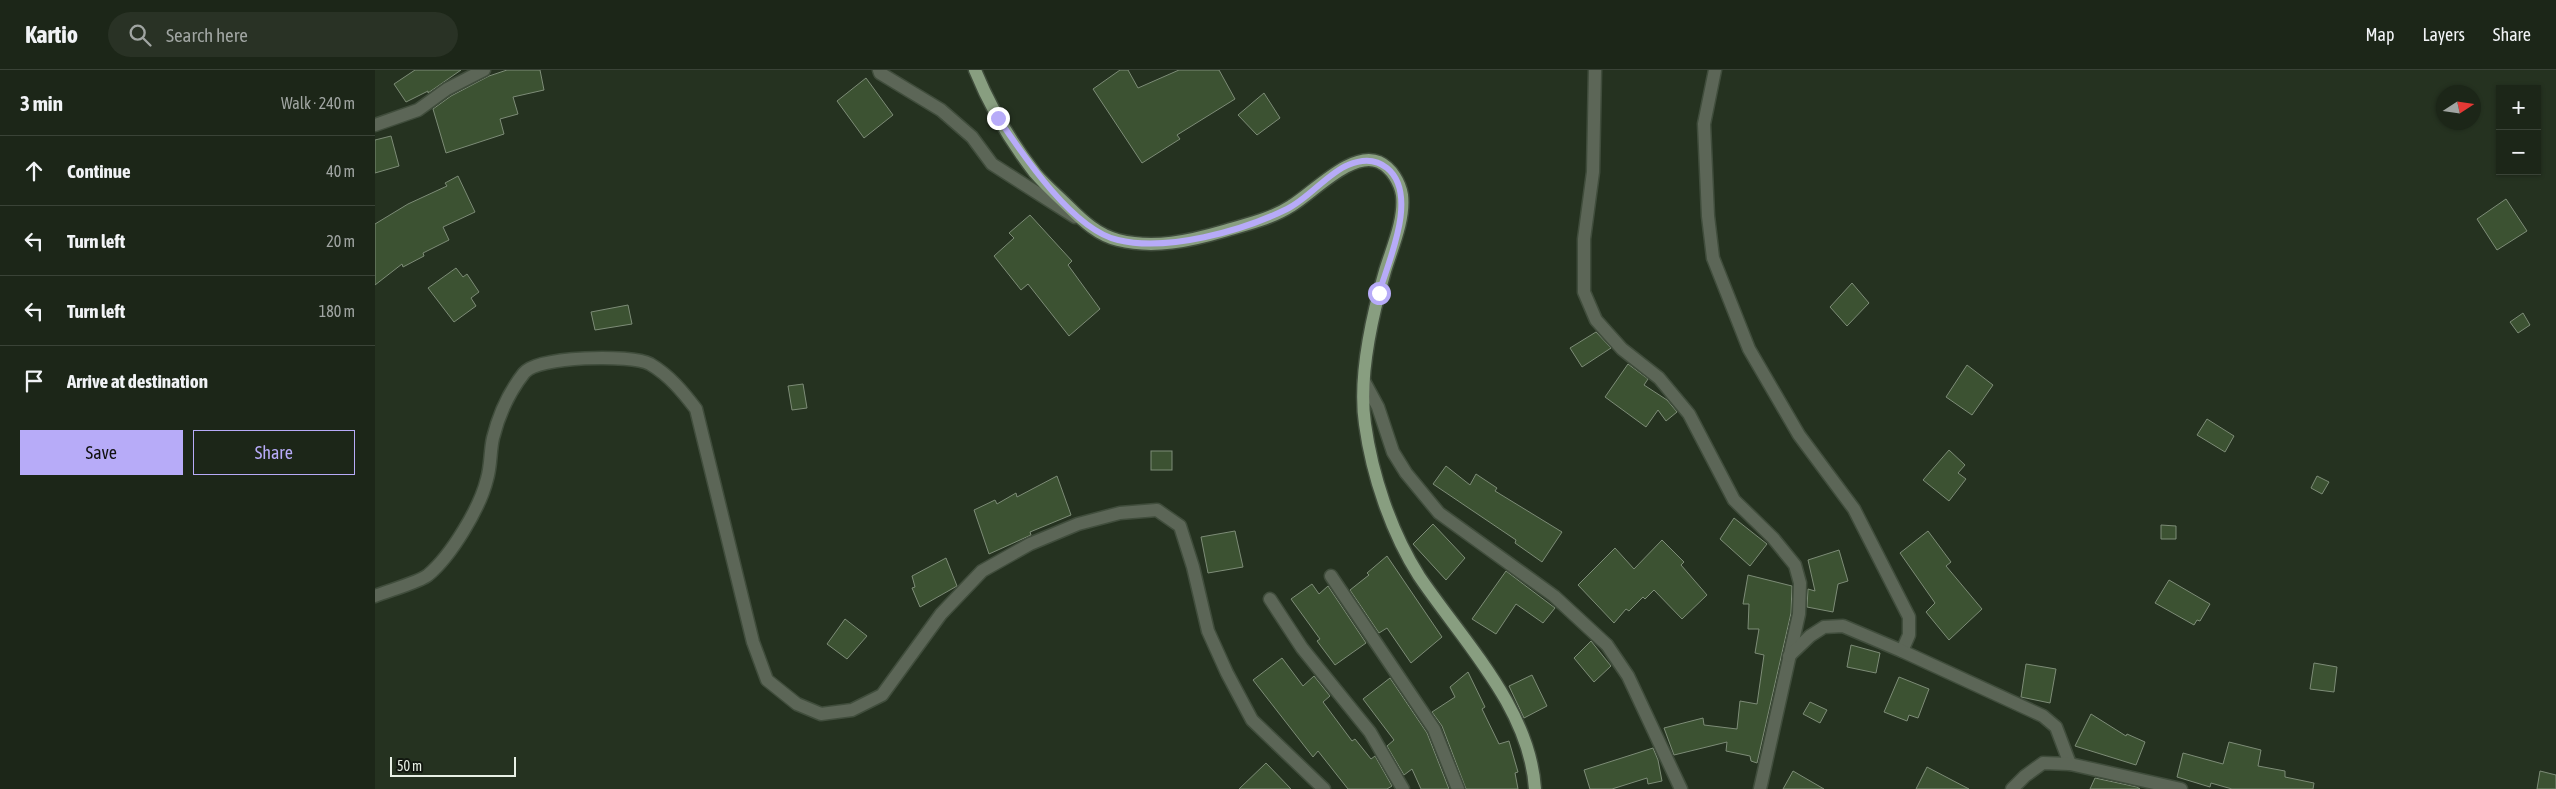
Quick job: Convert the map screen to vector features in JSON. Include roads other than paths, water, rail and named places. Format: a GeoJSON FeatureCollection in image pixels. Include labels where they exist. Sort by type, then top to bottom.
{"type":"FeatureCollection","features":[{"type":"Feature","properties":{"kind":"main road"},"geometry":{"type":"LineString","coordinates":[[975,70],[998,118],[1037,175],[1089,227],[1116,240],[1154,245],[1196,239],[1266,218],[1289,208],[1347,165],[1368,161],[1379,162],[1391,172],[1399,183],[1403,197],[1402,212],[1379,293],[1364,381],[1362,404],[1376,474],[1394,525],[1418,574],[1475,651],[1508,707],[1529,753],[1535,789]]}},
{"type":"Feature","properties":{"kind":"street"},"geometry":{"type":"LineString","coordinates":[[375,125],[418,110],[447,89],[484,70]]}},
{"type":"Feature","properties":{"kind":"street"},"geometry":{"type":"LineString","coordinates":[[879,70],[880,73],[941,110],[972,137],[992,164],[1089,227]]}},
{"type":"Feature","properties":{"kind":"street"},"geometry":{"type":"LineString","coordinates":[[1595,70],[1593,172],[1584,239],[1584,292],[1596,320],[1621,349],[1659,378],[1689,414],[1734,500],[1773,538],[1795,565],[1800,583],[1799,614],[1759,789]]}},
{"type":"Feature","properties":{"kind":"street"},"geometry":{"type":"LineString","coordinates":[[1715,70],[1704,124],[1708,216],[1713,258],[1749,349],[1799,435],[1854,509],[1909,617],[1909,635],[1902,651]]}},
{"type":"Feature","properties":{"kind":"street"},"geometry":{"type":"LineString","coordinates":[[375,596],[427,576],[451,548],[472,514],[487,480],[493,438],[499,421],[508,396],[526,370],[558,361],[610,357],[649,364],[677,385],[696,408],[753,642],[767,680],[797,704],[821,714],[852,710],[881,695],[941,614],[982,571],[1030,544],[1078,524],[1120,513],[1157,510],[1180,526],[1193,567],[1208,632],[1227,673],[1253,720],[1324,789]]}},
{"type":"Feature","properties":{"kind":"street"},"geometry":{"type":"LineString","coordinates":[[1364,381],[1378,407],[1393,452],[1406,474],[1439,513],[1554,596],[1607,645],[1628,676],[1681,789]]}},
{"type":"Feature","properties":{"kind":"street"},"geometry":{"type":"LineString","coordinates":[[1331,576],[1434,729],[1458,789]]}},
{"type":"Feature","properties":{"kind":"street"},"geometry":{"type":"LineString","coordinates":[[1270,599],[1303,648],[1370,732],[1403,789]]}},
{"type":"Feature","properties":{"kind":"street"},"geometry":{"type":"LineString","coordinates":[[1789,656],[1810,636],[1824,627],[1843,626],[2043,716],[2056,727],[2070,764]]}},
{"type":"Feature","properties":{"kind":"street"},"geometry":{"type":"LineString","coordinates":[[2012,789],[2025,776],[2043,763],[2070,764],[2181,789]]}}]}
